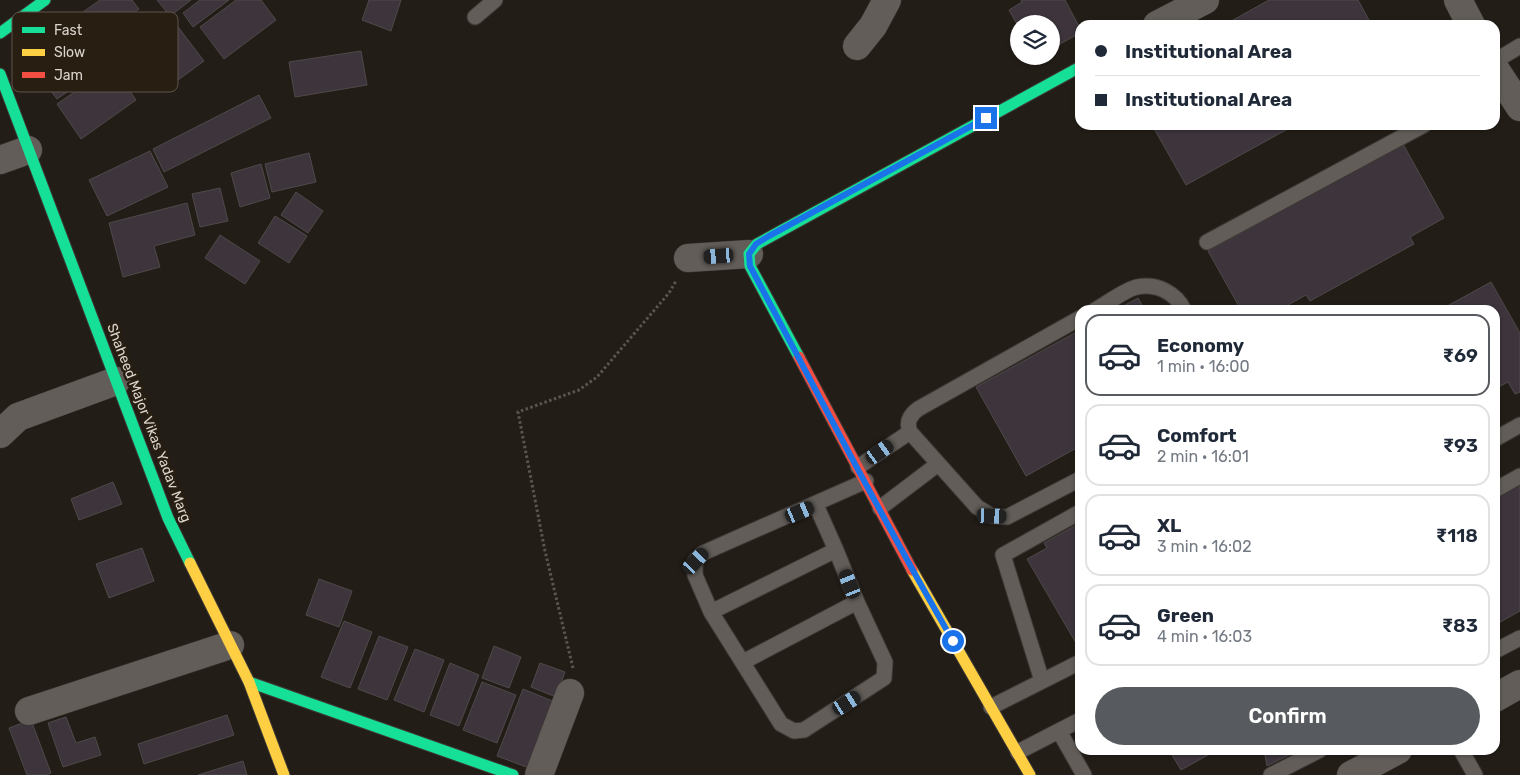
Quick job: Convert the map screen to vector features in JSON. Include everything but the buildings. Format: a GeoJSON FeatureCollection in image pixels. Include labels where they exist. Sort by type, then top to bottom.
{"type":"FeatureCollection","features":[{"type":"Feature","properties":{"kind":"street"},"geometry":{"type":"LineString","coordinates":[[29,12],[45,0]]}},
{"type":"Feature","properties":{"kind":"street"},"geometry":{"type":"LineString","coordinates":[[857,46],[873,26],[887,0]]}},
{"type":"Feature","properties":{"kind":"street"},"geometry":{"type":"LineString","coordinates":[[1167,20],[1205,0]]}},
{"type":"Feature","properties":{"kind":"street"},"geometry":{"type":"LineString","coordinates":[[1458,0],[1468,20]]}},
{"type":"Feature","properties":{"kind":"street"},"geometry":{"type":"LineString","coordinates":[[0,33],[12,24]]}},
{"type":"Feature","properties":{"kind":"street"},"geometry":{"type":"LineString","coordinates":[[1030,775],[915,576],[750,266],[749,254],[756,244],[769,236],[1075,70]]}},
{"type":"Feature","properties":{"kind":"street","name":"Shaheed Major Vikas Yadav Marg"},"geometry":{"type":"LineString","coordinates":[[0,74],[168,518],[249,682],[284,775]]}},
{"type":"Feature","properties":{"kind":"street"},"geometry":{"type":"LineString","coordinates":[[1500,78],[1520,107]]}},
{"type":"Feature","properties":{"kind":"street"},"geometry":{"type":"LineString","coordinates":[[0,160],[28,150]]}},
{"type":"Feature","properties":{"kind":"street"},"geometry":{"type":"LineString","coordinates":[[688,258],[749,254]]}},
{"type":"Feature","properties":{"kind":"street"},"geometry":{"type":"LineString","coordinates":[[0,434],[18,417],[116,381]]}},
{"type":"Feature","properties":{"kind":"street"},"geometry":{"type":"LineString","coordinates":[[29,711],[230,645]]}},
{"type":"Feature","properties":{"kind":"street"},"geometry":{"type":"LineString","coordinates":[[249,682],[513,775]]}},
{"type":"Feature","properties":{"kind":"street"},"geometry":{"type":"LineString","coordinates":[[1500,695],[1520,684]]}},
{"type":"Feature","properties":{"kind":"street"},"geometry":{"type":"LineString","coordinates":[[540,775],[570,693]]}},
{"type":"Feature","properties":{"kind":"street"},"geometry":{"type":"LineString","coordinates":[[1351,775],[1389,755]]}},
{"type":"Feature","properties":{"kind":"lane"},"geometry":{"type":"LineString","coordinates":[[475,17],[495,0]]}},
{"type":"Feature","properties":{"kind":"lane"},"geometry":{"type":"LineString","coordinates":[[1500,70],[1520,46]]}},
{"type":"Feature","properties":{"kind":"lane"},"geometry":{"type":"LineString","coordinates":[[1207,242],[1415,130]]}},
{"type":"Feature","properties":{"kind":"lane"},"geometry":{"type":"LineString","coordinates":[[1104,305],[1137,286],[1166,290],[1178,298],[1182,305]]}},
{"type":"Feature","properties":{"kind":"lane"},"geometry":{"type":"LineString","coordinates":[[1075,321],[918,409],[909,419],[910,432],[977,508],[992,516],[1008,517],[1075,482]]}},
{"type":"Feature","properties":{"kind":"lane"},"geometry":{"type":"LineString","coordinates":[[1500,436],[1520,425]]}},
{"type":"Feature","properties":{"kind":"lane"},"geometry":{"type":"LineString","coordinates":[[858,467],[910,432]]}},
{"type":"Feature","properties":{"kind":"lane"},"geometry":{"type":"LineString","coordinates":[[880,508],[938,464]]}},
{"type":"Feature","properties":{"kind":"lane"},"geometry":{"type":"LineString","coordinates":[[1500,487],[1520,476]]}},
{"type":"Feature","properties":{"kind":"lane"},"geometry":{"type":"LineString","coordinates":[[816,505],[885,662],[884,678],[804,730],[794,731],[781,724],[711,612],[695,575],[696,561],[703,552],[816,505],[866,481]]}},
{"type":"Feature","properties":{"kind":"lane"},"geometry":{"type":"LineString","coordinates":[[1042,681],[1003,555],[1075,515]]}},
{"type":"Feature","properties":{"kind":"lane"},"geometry":{"type":"LineString","coordinates":[[711,612],[836,550]]}},
{"type":"Feature","properties":{"kind":"lane"},"geometry":{"type":"LineString","coordinates":[[743,662],[857,602]]}},
{"type":"Feature","properties":{"kind":"lane"},"geometry":{"type":"LineString","coordinates":[[1500,648],[1520,638]]}},
{"type":"Feature","properties":{"kind":"lane"},"geometry":{"type":"LineString","coordinates":[[992,707],[1075,664]]}},
{"type":"Feature","properties":{"kind":"lane"},"geometry":{"type":"LineString","coordinates":[[1018,752],[1075,723]]}},
{"type":"Feature","properties":{"kind":"lane"},"geometry":{"type":"LineString","coordinates":[[1059,731],[1084,775]]}},
{"type":"Feature","properties":{"kind":"lane"},"geometry":{"type":"LineString","coordinates":[[1271,775],[1310,755]]}},
{"type":"Feature","properties":{"kind":"lane"},"geometry":{"type":"LineString","coordinates":[[1464,755],[1475,775]]}},
{"type":"Feature","properties":{"kind":"path"},"geometry":{"type":"LineString","coordinates":[[570,693],[574,673],[571,652],[545,551],[518,412],[579,390],[598,377],[669,293],[688,258]]}},
{"type":"Feature","properties":{"kind":"traffic: fast"},"geometry":{"type":"LineString","coordinates":[[29,12],[45,0]]}},
{"type":"Feature","properties":{"kind":"traffic: fast"},"geometry":{"type":"LineString","coordinates":[[0,33],[12,24]]}},
{"type":"Feature","properties":{"kind":"traffic: fast"},"geometry":{"type":"LineString","coordinates":[[799,357],[750,266],[749,254],[757,244],[1075,70]]}},
{"type":"Feature","properties":{"kind":"traffic: fast"},"geometry":{"type":"LineString","coordinates":[[0,74],[168,518],[190,563]]}},
{"type":"Feature","properties":{"kind":"traffic: fast"},"geometry":{"type":"LineString","coordinates":[[249,682],[513,775]]}},
{"type":"Feature","properties":{"kind":"traffic: slow"},"geometry":{"type":"LineString","coordinates":[[190,563],[249,682],[284,775]]}},
{"type":"Feature","properties":{"kind":"traffic: slow"},"geometry":{"type":"LineString","coordinates":[[912,570],[1030,775]]}},
{"type":"Feature","properties":{"kind":"traffic: jam"},"geometry":{"type":"LineString","coordinates":[[799,357],[912,570]]}},
{"type":"Feature","properties":{"kind":"route"},"geometry":{"type":"LineString","coordinates":[[953,641],[915,576],[750,266],[749,254],[756,244],[769,236],[986,118]]}}]}
